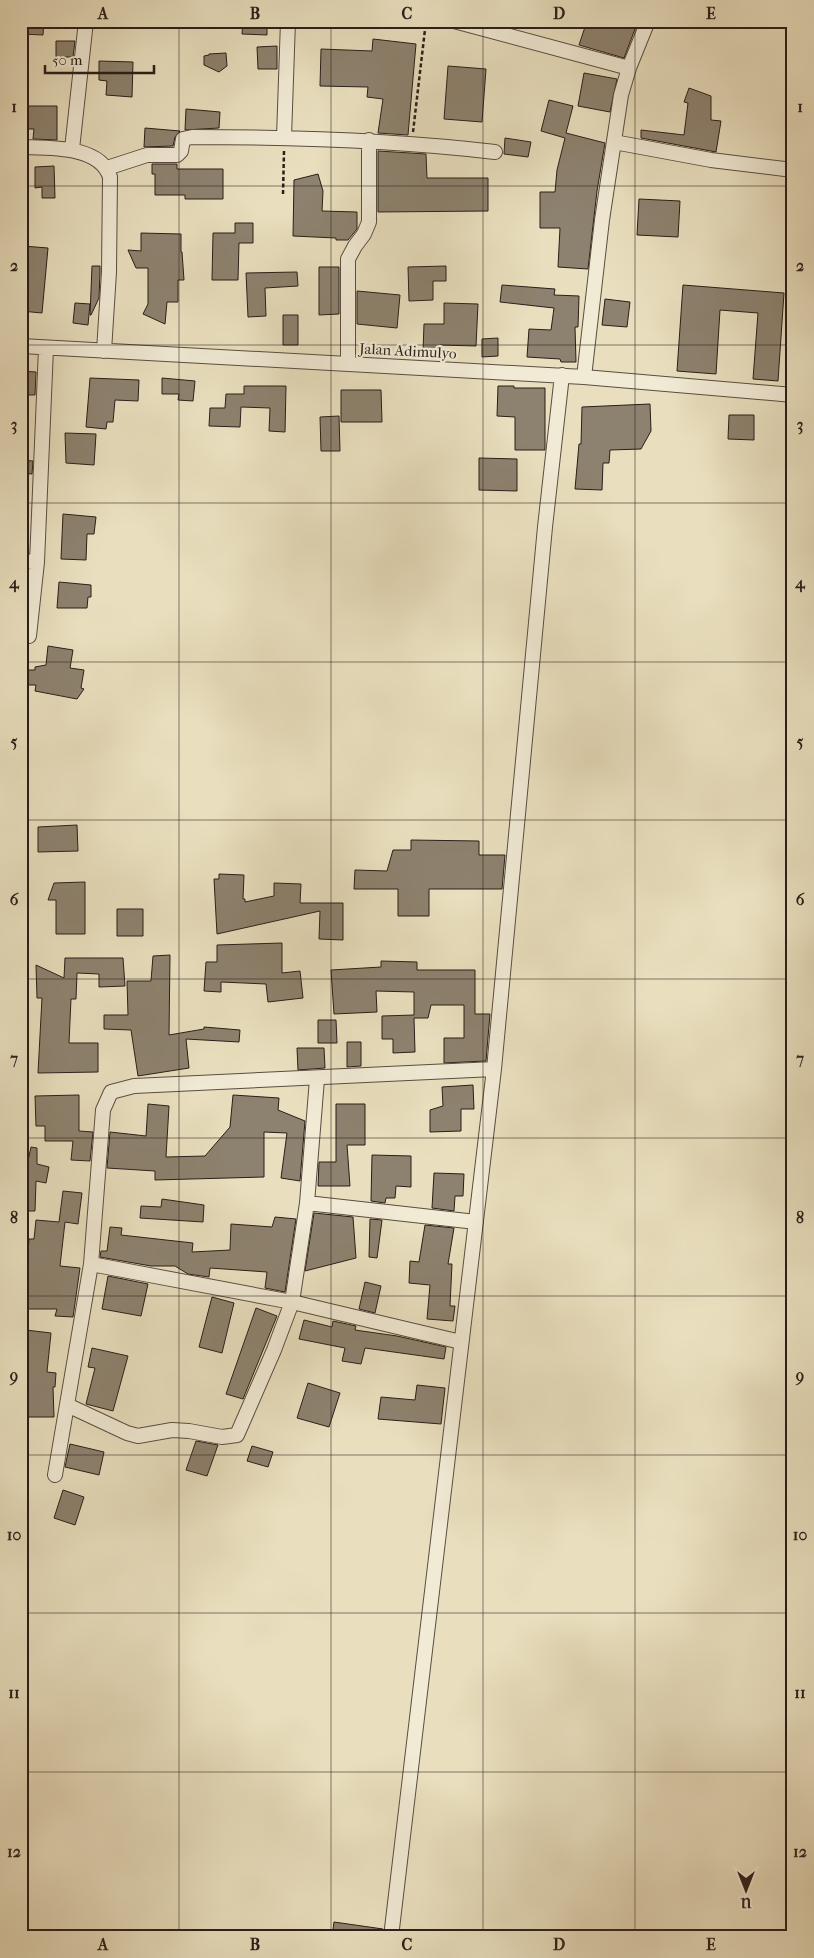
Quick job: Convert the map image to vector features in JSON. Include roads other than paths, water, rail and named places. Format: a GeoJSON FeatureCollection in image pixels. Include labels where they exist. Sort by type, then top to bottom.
{"type":"FeatureCollection","features":[{"type":"Feature","properties":{"kind":"street"},"geometry":{"type":"LineString","coordinates":[[72,149],[86,21]]}},
{"type":"Feature","properties":{"kind":"street"},"geometry":{"type":"LineString","coordinates":[[284,137],[288,21]]}},
{"type":"Feature","properties":{"kind":"street"},"geometry":{"type":"LineString","coordinates":[[454,21],[629,68]]}},
{"type":"Feature","properties":{"kind":"street"},"geometry":{"type":"LineString","coordinates":[[584,377],[602,220],[621,94],[629,68],[648,21]]}},
{"type":"Feature","properties":{"kind":"street"},"geometry":{"type":"LineString","coordinates":[[107,168],[147,155],[177,155],[182,150],[183,139],[185,138],[284,137],[300,140],[369,140],[495,152]]}},
{"type":"Feature","properties":{"kind":"street"},"geometry":{"type":"LineString","coordinates":[[348,364],[348,259],[354,246],[364,234],[369,222],[369,140]]}},
{"type":"Feature","properties":{"kind":"street"},"geometry":{"type":"LineString","coordinates":[[614,142],[711,160],[793,170]]}},
{"type":"Feature","properties":{"kind":"street"},"geometry":{"type":"LineString","coordinates":[[21,146],[72,149],[96,160],[107,168],[110,177],[109,272],[104,351]]}},
{"type":"Feature","properties":{"kind":"street","name":"Jalan Adimulyo"},"geometry":{"type":"LineString","coordinates":[[21,346],[584,377],[793,395]]}},
{"type":"Feature","properties":{"kind":"street"},"geometry":{"type":"LineString","coordinates":[[29,636],[37,562],[46,348]]}},
{"type":"Feature","properties":{"kind":"street"},"geometry":{"type":"LineString","coordinates":[[391,1937],[494,1069],[544,537],[562,376]]}},
{"type":"Feature","properties":{"kind":"street"},"geometry":{"type":"LineString","coordinates":[[21,561],[37,562]]}},
{"type":"Feature","properties":{"kind":"street"},"geometry":{"type":"LineString","coordinates":[[55,1475],[91,1264],[103,1115],[106,1100],[111,1092],[134,1086],[494,1069]]}},
{"type":"Feature","properties":{"kind":"street"},"geometry":{"type":"LineString","coordinates":[[67,1405],[127,1433],[147,1436],[172,1430],[189,1431],[222,1438],[237,1435],[274,1350],[292,1302],[306,1203],[317,1078]]}},
{"type":"Feature","properties":{"kind":"street"},"geometry":{"type":"LineString","coordinates":[[306,1203],[476,1222]]}},
{"type":"Feature","properties":{"kind":"street"},"geometry":{"type":"LineString","coordinates":[[91,1264],[292,1302],[462,1342]]}}]}
